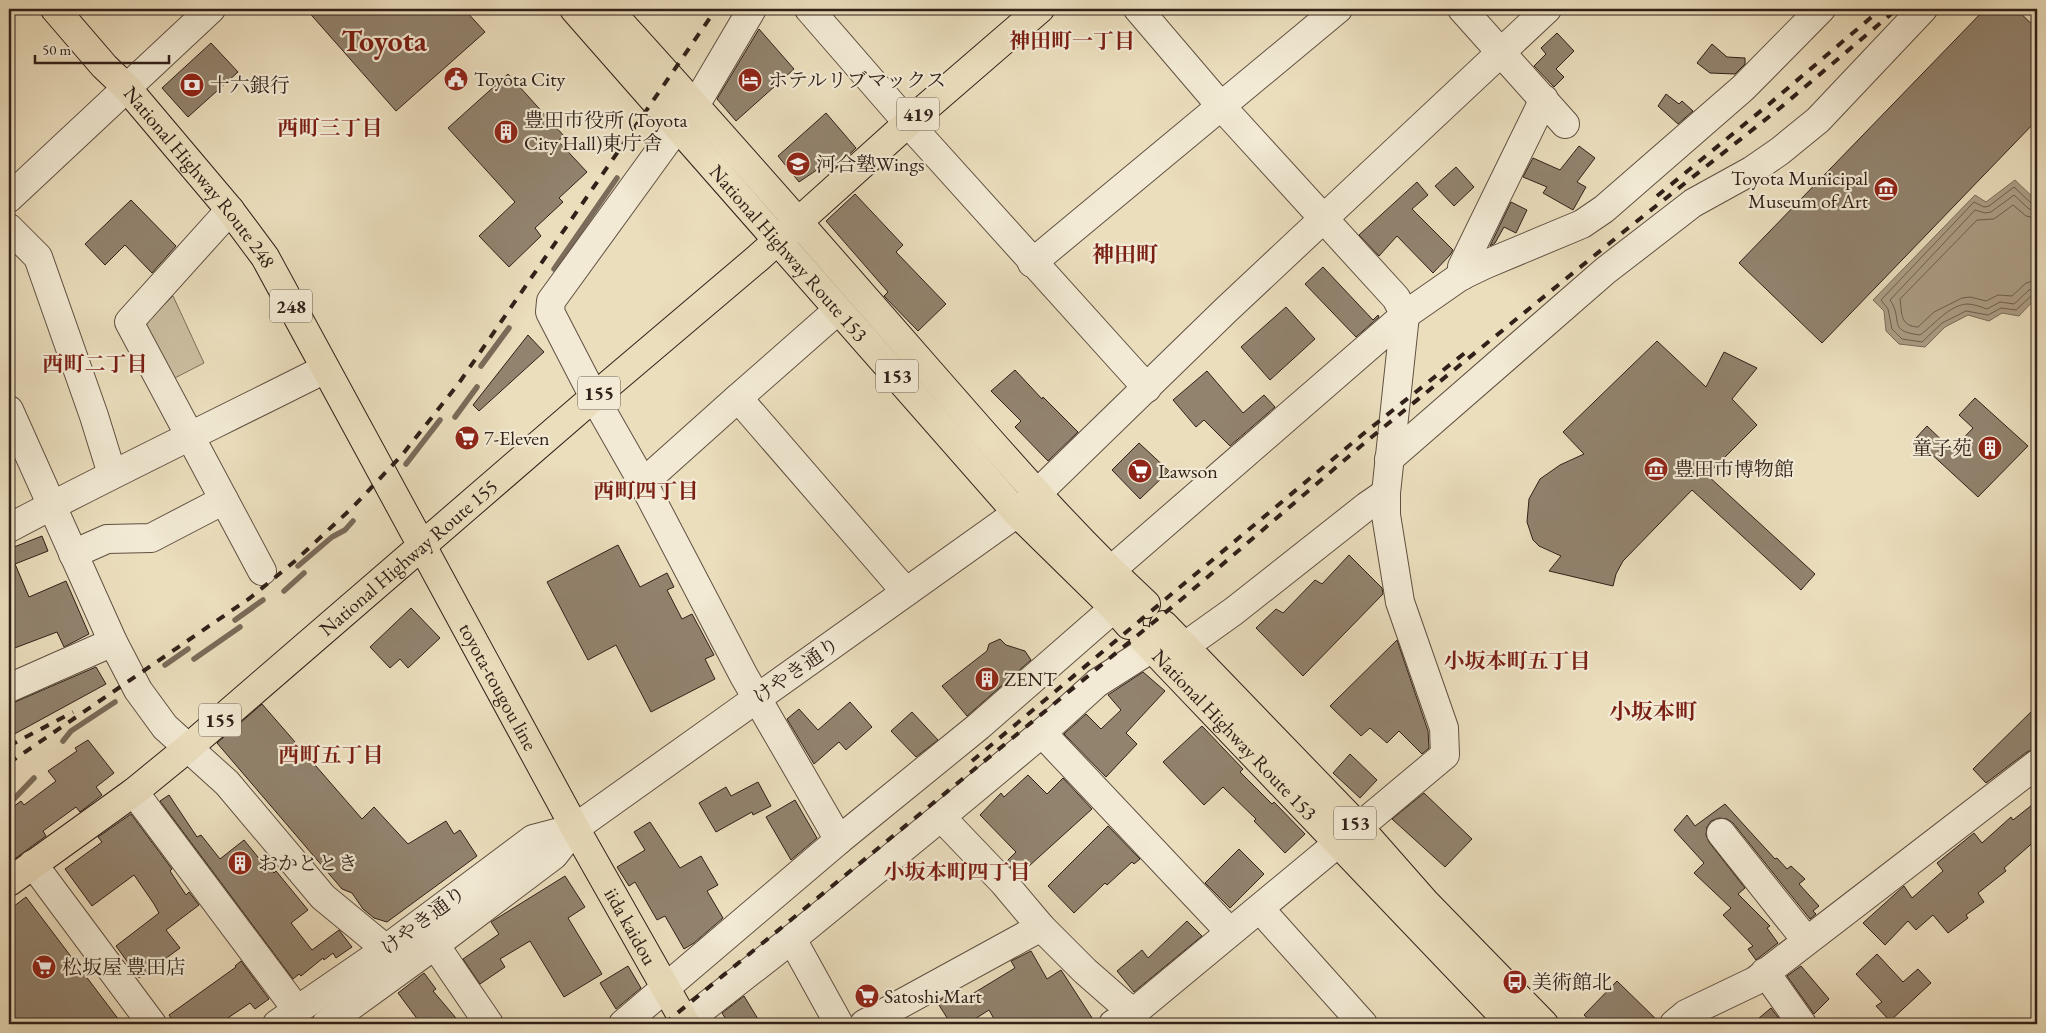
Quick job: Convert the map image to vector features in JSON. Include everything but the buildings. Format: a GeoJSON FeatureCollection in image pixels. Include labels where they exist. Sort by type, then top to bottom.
{"type":"FeatureCollection","features":[{"type":"Feature","properties":{"kind":"main road","name":"National Highway Route 248"},"geometry":{"type":"LineString","coordinates":[[55,9],[104,66],[127,88],[230,210],[265,257],[422,546]]}},
{"type":"Feature","properties":{"kind":"main road","name":"National Highway Route 153"},"geometry":{"type":"LineString","coordinates":[[574,9],[1017,513],[1141,629],[1338,843],[1511,1024]]}},
{"type":"Feature","properties":{"kind":"main road","name":"National Highway Route 153"},"geometry":{"type":"LineString","coordinates":[[608,9],[696,104],[1037,494],[1110,571],[1146,604]]}},
{"type":"Feature","properties":{"kind":"main road","name":"419"},"geometry":{"type":"LineString","coordinates":[[798,221],[1040,9]]}},
{"type":"Feature","properties":{"kind":"main road","name":"National Highway Route 155"},"geometry":{"type":"LineString","coordinates":[[9,882],[134,792],[189,747],[758,258],[798,221]]}},
{"type":"Feature","properties":{"kind":"main road","name":"toyota-tougou line"},"geometry":{"type":"LineString","coordinates":[[422,546],[574,828]]}},
{"type":"Feature","properties":{"kind":"main road","name":"National Highway Route 153"},"geometry":{"type":"LineString","coordinates":[[1141,629],[1185,646],[1359,828],[1425,902],[1544,1024]]}},
{"type":"Feature","properties":{"kind":"main road","name":"iida kaidou"},"geometry":{"type":"LineString","coordinates":[[574,828],[666,987],[685,1024]]}},
{"type":"Feature","properties":{"kind":"street"},"geometry":{"type":"LineString","coordinates":[[9,198],[211,9]]}},
{"type":"Feature","properties":{"kind":"street"},"geometry":{"type":"LineString","coordinates":[[696,104],[752,9]]}},
{"type":"Feature","properties":{"kind":"street"},"geometry":{"type":"LineString","coordinates":[[1138,9],[1220,105],[1396,298],[1404,315],[1389,459],[1386,515],[1400,602],[1444,728],[1445,754],[1359,828]]}},
{"type":"Feature","properties":{"kind":"street"},"geometry":{"type":"LineString","coordinates":[[1032,263],[1338,9]]}},
{"type":"Feature","properties":{"kind":"street"},"geometry":{"type":"LineString","coordinates":[[1462,9],[1565,124]]}},
{"type":"Feature","properties":{"kind":"street","name":"けやき通り"},"geometry":{"type":"LineString","coordinates":[[334,1022],[554,855],[574,828],[1017,513],[1226,310],[1547,9]]}},
{"type":"Feature","properties":{"kind":"street"},"geometry":{"type":"LineString","coordinates":[[1110,571],[1404,315],[1462,276],[1484,264],[1566,232],[1604,209],[1743,88],[1821,9]]}},
{"type":"Feature","properties":{"kind":"street"},"geometry":{"type":"LineString","coordinates":[[1389,459],[1605,271],[1693,203],[1752,171],[1818,120],[1923,9]]}},
{"type":"Feature","properties":{"kind":"street"},"geometry":{"type":"LineString","coordinates":[[813,10],[908,123],[1032,263],[1147,388]]}},
{"type":"Feature","properties":{"kind":"street"},"geometry":{"type":"LineString","coordinates":[[1462,276],[1462,267],[1544,99]]}},
{"type":"Feature","properties":{"kind":"street"},"geometry":{"type":"LineString","coordinates":[[678,126],[551,301],[550,312],[744,676],[758,697],[839,840]]}},
{"type":"Feature","properties":{"kind":"street"},"geometry":{"type":"LineString","coordinates":[[230,210],[129,322],[189,438],[262,571]]}},
{"type":"Feature","properties":{"kind":"street"},"geometry":{"type":"LineString","coordinates":[[9,228],[38,257],[94,416],[112,474]]}},
{"type":"Feature","properties":{"kind":"street"},"geometry":{"type":"LineString","coordinates":[[643,484],[838,310]]}},
{"type":"Feature","properties":{"kind":"street"},"geometry":{"type":"LineString","coordinates":[[9,528],[112,474],[189,438],[325,369]]}},
{"type":"Feature","properties":{"kind":"street"},"geometry":{"type":"LineString","coordinates":[[738,398],[906,592]]}},
{"type":"Feature","properties":{"kind":"street"},"geometry":{"type":"LineString","coordinates":[[9,410],[113,642],[138,690],[165,727],[228,783],[323,897],[386,949]]}},
{"type":"Feature","properties":{"kind":"street"},"geometry":{"type":"LineString","coordinates":[[1185,646],[1386,493]]}},
{"type":"Feature","properties":{"kind":"street"},"geometry":{"type":"LineString","coordinates":[[73,554],[107,539],[151,538],[224,500]]}},
{"type":"Feature","properties":{"kind":"street"},"geometry":{"type":"LineString","coordinates":[[685,1024],[792,939],[1042,733],[1097,683],[1141,629]]}},
{"type":"Feature","properties":{"kind":"street"},"geometry":{"type":"LineString","coordinates":[[623,1024],[839,840],[979,726],[1141,629]]}},
{"type":"Feature","properties":{"kind":"street"},"geometry":{"type":"LineString","coordinates":[[9,688],[113,642]]}},
{"type":"Feature","properties":{"kind":"street"},"geometry":{"type":"LineString","coordinates":[[1042,733],[1230,932]]}},
{"type":"Feature","properties":{"kind":"street"},"geometry":{"type":"LineString","coordinates":[[1674,1024],[1686,1014],[1755,981],[2037,764]]}},
{"type":"Feature","properties":{"kind":"street"},"geometry":{"type":"LineString","coordinates":[[134,792],[287,1017]]}},
{"type":"Feature","properties":{"kind":"street"},"geometry":{"type":"LineString","coordinates":[[941,817],[1004,883],[1041,927],[1085,971],[1123,1019],[1260,909],[1338,843]]}},
{"type":"Feature","properties":{"kind":"street","name":"けやき通り"},"geometry":{"type":"LineString","coordinates":[[287,1017],[386,949],[533,839],[574,828]]}},
{"type":"Feature","properties":{"kind":"street"},"geometry":{"type":"LineString","coordinates":[[1721,833],[1806,940]]}},
{"type":"Feature","properties":{"kind":"street"},"geometry":{"type":"LineString","coordinates":[[33,864],[152,1024]]}},
{"type":"Feature","properties":{"kind":"street"},"geometry":{"type":"LineString","coordinates":[[1260,909],[1363,1024]]}},
{"type":"Feature","properties":{"kind":"street"},"geometry":{"type":"LineString","coordinates":[[864,1024],[1041,927]]}},
{"type":"Feature","properties":{"kind":"street"},"geometry":{"type":"LineString","coordinates":[[792,939],[840,1024]]}},
{"type":"Feature","properties":{"kind":"street"},"geometry":{"type":"LineString","coordinates":[[434,945],[490,1024]]}},
{"type":"Feature","properties":{"kind":"street"},"geometry":{"type":"LineString","coordinates":[[1765,972],[1802,1024]]}},
{"type":"Feature","properties":{"kind":"shaded area"},"geometry":{"type":"Polygon","coordinates":[[[173,296],[204,363],[169,381],[146,323],[173,296]]]}},
{"type":"Feature","properties":{"kind":"water"},"geometry":{"type":"Polygon","coordinates":[[[2015,180],[2037,201],[2037,297],[2019,316],[2002,313],[1989,321],[1968,315],[1945,327],[1925,347],[1899,344],[1886,331],[1884,311],[1873,300],[1975,195],[1986,202],[2015,180]]]}},
{"type":"Feature","properties":{"kind":"waterway"},"geometry":{"type":"LineString","coordinates":[[554,269],[617,178]]}},
{"type":"Feature","properties":{"kind":"waterway"},"geometry":{"type":"LineString","coordinates":[[481,366],[509,328]]}},
{"type":"Feature","properties":{"kind":"waterway"},"geometry":{"type":"LineString","coordinates":[[455,417],[477,387]]}},
{"type":"Feature","properties":{"kind":"waterway"},"geometry":{"type":"LineString","coordinates":[[406,464],[440,420]]}},
{"type":"Feature","properties":{"kind":"waterway"},"geometry":{"type":"LineString","coordinates":[[298,566],[332,537],[345,530],[353,521]]}},
{"type":"Feature","properties":{"kind":"waterway"},"geometry":{"type":"LineString","coordinates":[[284,591],[304,573]]}},
{"type":"Feature","properties":{"kind":"waterway"},"geometry":{"type":"LineString","coordinates":[[235,620],[263,600]]}},
{"type":"Feature","properties":{"kind":"waterway"},"geometry":{"type":"LineString","coordinates":[[194,659],[240,627]]}},
{"type":"Feature","properties":{"kind":"waterway"},"geometry":{"type":"LineString","coordinates":[[165,665],[188,649]]}},
{"type":"Feature","properties":{"kind":"waterway"},"geometry":{"type":"LineString","coordinates":[[63,741],[71,731],[115,702]]}},
{"type":"Feature","properties":{"kind":"waterway"},"geometry":{"type":"LineString","coordinates":[[9,804],[34,778]]}},
{"type":"Feature","properties":{"kind":"railway"},"geometry":{"type":"LineString","coordinates":[[9,763],[250,598],[295,561],[353,507],[402,455],[459,383],[716,9]]}},
{"type":"Feature","properties":{"kind":"railway"},"geometry":{"type":"LineString","coordinates":[[1657,196],[1881,9]]}},
{"type":"Feature","properties":{"kind":"railway"},"geometry":{"type":"LineString","coordinates":[[664,1024],[1183,598],[1368,440],[1627,229],[1780,108],[1897,9]]}},
{"type":"Feature","properties":{"kind":"railway"},"geometry":{"type":"LineString","coordinates":[[972,761],[1363,434],[1471,348]]}},
{"type":"Feature","properties":{"kind":"railway"},"geometry":{"type":"LineString","coordinates":[[9,746],[73,712]]}},
{"type":"Feature","properties":{"kind":"place","name":"Toyota City"},"geometry":{"type":"Point","coordinates":[456,79]}},
{"type":"Feature","properties":{"kind":"place","name":"ホテルリブマックス"},"geometry":{"type":"Point","coordinates":[750,80]}},
{"type":"Feature","properties":{"kind":"place","name":"十六銀行"},"geometry":{"type":"Point","coordinates":[192,85]}},
{"type":"Feature","properties":{"kind":"place","name":"豊田市役所 (Toyota City Hall)東庁舎"},"geometry":{"type":"Point","coordinates":[506,132]}},
{"type":"Feature","properties":{"kind":"place","name":"河合塾Wings"},"geometry":{"type":"Point","coordinates":[798,164]}},
{"type":"Feature","properties":{"kind":"place","name":"Toyota Municipal Museum of Art"},"geometry":{"type":"Point","coordinates":[1886,189]}},
{"type":"Feature","properties":{"kind":"place","name":"7-Eleven"},"geometry":{"type":"Point","coordinates":[467,438]}},
{"type":"Feature","properties":{"kind":"place","name":"童子苑"},"geometry":{"type":"Point","coordinates":[1990,448]}},
{"type":"Feature","properties":{"kind":"place","name":"豊田市博物館"},"geometry":{"type":"Point","coordinates":[1656,469]}},
{"type":"Feature","properties":{"kind":"place","name":"Lawson"},"geometry":{"type":"Point","coordinates":[1140,471]}},
{"type":"Feature","properties":{"kind":"place","name":"ZENT"},"geometry":{"type":"Point","coordinates":[987,679]}},
{"type":"Feature","properties":{"kind":"place","name":"おかととき"},"geometry":{"type":"Point","coordinates":[240,863]}},
{"type":"Feature","properties":{"kind":"place","name":"松坂屋 豊田店"},"geometry":{"type":"Point","coordinates":[44,967]}},
{"type":"Feature","properties":{"kind":"place","name":"美術館北"},"geometry":{"type":"Point","coordinates":[1515,982]}},
{"type":"Feature","properties":{"kind":"place","name":"Satoshi Mart"},"geometry":{"type":"Point","coordinates":[867,996]}},
{"type":"Feature","properties":{"kind":"district","name":"Toyota"},"geometry":{"type":"Point","coordinates":[384,40]}},
{"type":"Feature","properties":{"kind":"district","name":"神田町一丁目"},"geometry":{"type":"Point","coordinates":[1072,40]}},
{"type":"Feature","properties":{"kind":"district","name":"西町三丁目"},"geometry":{"type":"Point","coordinates":[330,127]}},
{"type":"Feature","properties":{"kind":"district","name":"神田町"},"geometry":{"type":"Point","coordinates":[1125,254]}},
{"type":"Feature","properties":{"kind":"district","name":"西町二丁目"},"geometry":{"type":"Point","coordinates":[95,363]}},
{"type":"Feature","properties":{"kind":"district","name":"西町四丁目"},"geometry":{"type":"Point","coordinates":[646,490]}},
{"type":"Feature","properties":{"kind":"district","name":"小坂本町五丁目"},"geometry":{"type":"Point","coordinates":[1517,660]}},
{"type":"Feature","properties":{"kind":"district","name":"小坂本町"},"geometry":{"type":"Point","coordinates":[1653,711]}},
{"type":"Feature","properties":{"kind":"district","name":"西町五丁目"},"geometry":{"type":"Point","coordinates":[331,754]}},
{"type":"Feature","properties":{"kind":"district","name":"小坂本町四丁目"},"geometry":{"type":"Point","coordinates":[957,871]}}]}
